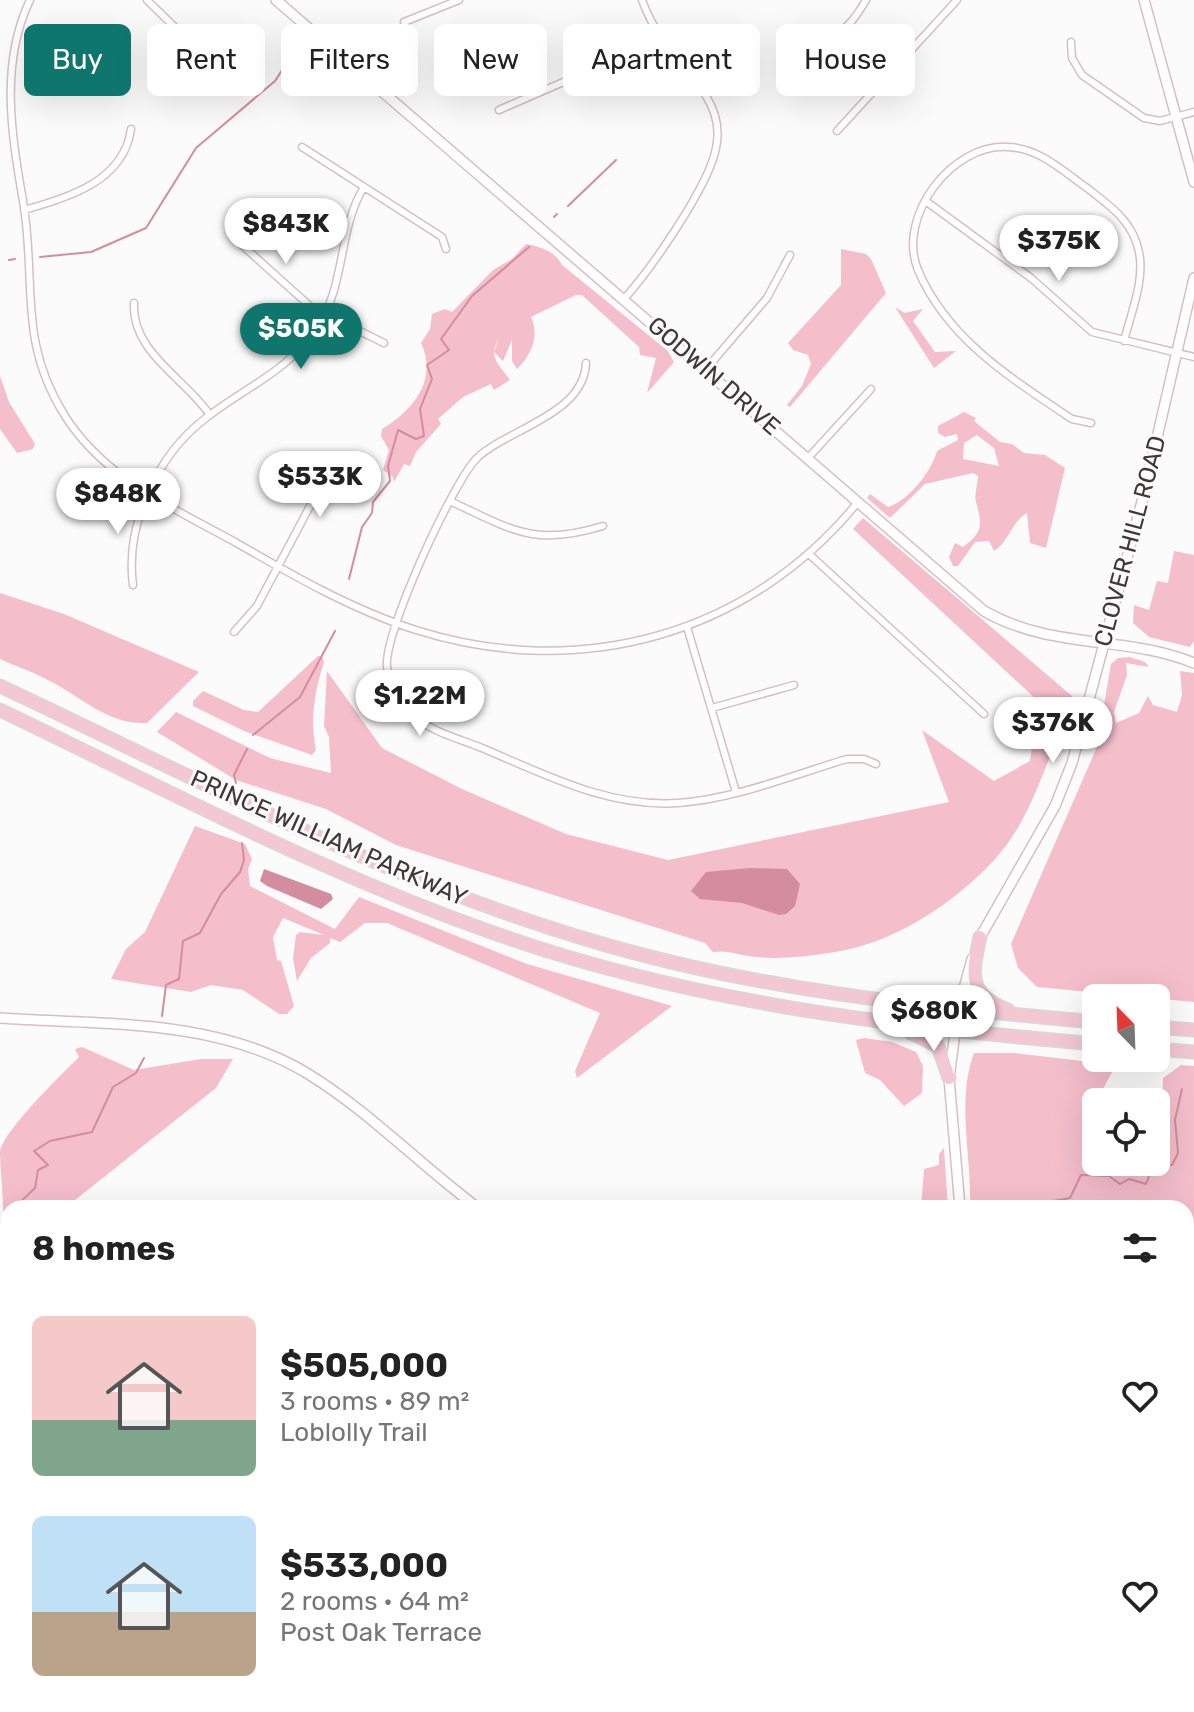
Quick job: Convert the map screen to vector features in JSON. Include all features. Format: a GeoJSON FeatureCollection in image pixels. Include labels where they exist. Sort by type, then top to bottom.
{"type":"FeatureCollection","features":[{"type":"Feature","properties":{"kind":"highway","name":"PRINCE WILLIAM PARKWAY"},"geometry":{"type":"LineString","coordinates":[[0,686],[343,850],[537,925],[642,955],[750,980],[866,1000],[1082,1021]]}},
{"type":"Feature","properties":{"kind":"highway","name":"PRINCE WILLIAM PARKWAY"},"geometry":{"type":"LineString","coordinates":[[0,710],[352,878],[491,932],[591,964],[708,994],[881,1024],[1082,1043]]}},
{"type":"Feature","properties":{"kind":"highway"},"geometry":{"type":"LineString","coordinates":[[980,937],[974,970],[978,990],[989,1003],[1022,1016]]}},
{"type":"Feature","properties":{"kind":"highway"},"geometry":{"type":"LineString","coordinates":[[881,1024],[935,1043],[949,1078]]}},
{"type":"Feature","properties":{"kind":"highway"},"geometry":{"type":"LineString","coordinates":[[1170,1028],[1194,1030]]}},
{"type":"Feature","properties":{"kind":"highway"},"geometry":{"type":"LineString","coordinates":[[1170,1050],[1194,1052]]}},
{"type":"Feature","properties":{"kind":"street"},"geometry":{"type":"LineString","coordinates":[[30,0],[9,42],[4,74],[5,102],[24,210],[30,322],[43,373],[64,414],[89,448],[148,494],[277,566],[395,622],[458,641],[535,651],[617,644],[687,627],[749,598],[810,555],[858,502]]}},
{"type":"Feature","properties":{"kind":"street"},"geometry":{"type":"LineString","coordinates":[[147,0],[172,24]]}},
{"type":"Feature","properties":{"kind":"street","name":"GODWIN DRIVE"},"geometry":{"type":"LineString","coordinates":[[276,0],[984,611],[1027,631],[1155,652],[1194,663]]}},
{"type":"Feature","properties":{"kind":"street"},"geometry":{"type":"LineString","coordinates":[[404,22],[459,0]]}},
{"type":"Feature","properties":{"kind":"street"},"geometry":{"type":"LineString","coordinates":[[642,0],[653,24]]}},
{"type":"Feature","properties":{"kind":"street"},"geometry":{"type":"LineString","coordinates":[[848,24],[866,0]]}},
{"type":"Feature","properties":{"kind":"street"},"geometry":{"type":"LineString","coordinates":[[837,131],[957,0]]}},
{"type":"Feature","properties":{"kind":"street"},"geometry":{"type":"LineString","coordinates":[[1144,0],[1194,182]]}},
{"type":"Feature","properties":{"kind":"street"},"geometry":{"type":"LineString","coordinates":[[1071,42],[1072,58],[1078,71],[1122,105],[1152,121],[1194,112]]}},
{"type":"Feature","properties":{"kind":"street"},"geometry":{"type":"LineString","coordinates":[[499,110],[563,82]]}},
{"type":"Feature","properties":{"kind":"street"},"geometry":{"type":"LineString","coordinates":[[624,299],[656,259],[709,170],[717,145],[717,122],[706,96]]}},
{"type":"Feature","properties":{"kind":"street"},"geometry":{"type":"LineString","coordinates":[[24,210],[62,199],[98,180],[121,158],[131,129]]}},
{"type":"Feature","properties":{"kind":"street"},"geometry":{"type":"LineString","coordinates":[[302,147],[442,237],[446,249]]}},
{"type":"Feature","properties":{"kind":"street"},"geometry":{"type":"LineString","coordinates":[[1091,423],[1076,421],[971,347],[945,317],[922,278],[913,251],[914,230],[927,202],[953,166],[984,149],[1021,148],[1056,165],[1112,207],[1134,235],[1140,254],[1140,273],[1124,341]]}},
{"type":"Feature","properties":{"kind":"street"},"geometry":{"type":"LineString","coordinates":[[133,585],[133,538],[148,494],[179,445],[210,415],[276,373],[300,350],[325,315],[336,285],[350,216],[364,187]]}},
{"type":"Feature","properties":{"kind":"street"},"geometry":{"type":"LineString","coordinates":[[927,202],[1031,278],[1079,324],[1092,332],[1194,357]]}},
{"type":"Feature","properties":{"kind":"street"},"geometry":{"type":"LineString","coordinates":[[233,237],[296,295],[325,315],[384,343]]}},
{"type":"Feature","properties":{"kind":"street"},"geometry":{"type":"LineString","coordinates":[[706,369],[767,298],[790,255]]}},
{"type":"Feature","properties":{"kind":"street","name":"CLOVER HILL ROAD"},"geometry":{"type":"LineString","coordinates":[[960,1200],[949,1078],[958,1010],[980,937],[1064,785],[1178,352],[1194,278]]}},
{"type":"Feature","properties":{"kind":"street"},"geometry":{"type":"LineString","coordinates":[[134,303],[135,319],[142,337],[210,415]]}},
{"type":"Feature","properties":{"kind":"street"},"geometry":{"type":"LineString","coordinates":[[586,363],[580,384],[547,417],[502,440],[477,458],[461,478],[395,622],[387,659],[390,681],[407,709],[434,728],[606,797],[677,803],[736,792],[847,759],[864,759],[876,764]]}},
{"type":"Feature","properties":{"kind":"street"},"geometry":{"type":"LineString","coordinates":[[809,457],[871,389]]}},
{"type":"Feature","properties":{"kind":"street"},"geometry":{"type":"LineString","coordinates":[[234,632],[257,606],[336,457]]}},
{"type":"Feature","properties":{"kind":"street"},"geometry":{"type":"LineString","coordinates":[[450,501],[532,536],[561,537],[603,526]]}},
{"type":"Feature","properties":{"kind":"street"},"geometry":{"type":"LineString","coordinates":[[810,555],[984,714]]}},
{"type":"Feature","properties":{"kind":"street"},"geometry":{"type":"LineString","coordinates":[[687,627],[736,792]]}},
{"type":"Feature","properties":{"kind":"street"},"geometry":{"type":"LineString","coordinates":[[712,708],[794,685]]}},
{"type":"Feature","properties":{"kind":"street"},"geometry":{"type":"LineString","coordinates":[[0,1018],[180,1030],[250,1046],[305,1072],[352,1105],[468,1200]]}},
{"type":"Feature","properties":{"kind":"shaded area"},"geometry":{"type":"Polygon","coordinates":[[[526,244],[551,253],[668,351],[674,362],[647,393],[656,358],[640,355],[639,347],[582,295],[531,317],[535,331],[533,345],[517,369],[512,361],[512,340],[503,361],[494,352],[496,361],[510,380],[494,390],[491,384],[463,397],[438,419],[441,424],[416,452],[410,466],[404,464],[394,482],[393,477],[383,470],[389,450],[381,436],[382,429],[413,403],[425,381],[426,356],[421,343],[430,329],[432,314],[445,309],[452,312],[493,270],[512,259],[526,244]]]}},
{"type":"Feature","properties":{"kind":"shaded area"},"geometry":{"type":"Polygon","coordinates":[[[841,249],[866,254],[886,293],[790,407],[787,405],[802,386],[811,364],[808,355],[793,350],[788,343],[841,285],[841,249]]]}},
{"type":"Feature","properties":{"kind":"shaded area"},"geometry":{"type":"Polygon","coordinates":[[[895,307],[905,313],[923,309],[913,321],[935,352],[956,351],[934,368],[895,307]]]}},
{"type":"Feature","properties":{"kind":"shaded area"},"geometry":{"type":"Polygon","coordinates":[[[0,376],[9,402],[35,444],[33,449],[17,453],[0,429],[0,376]]]}},
{"type":"Feature","properties":{"kind":"shaded area"},"geometry":{"type":"Polygon","coordinates":[[[964,412],[976,418],[974,421],[1000,442],[1012,444],[1024,453],[1045,455],[1065,468],[1046,548],[1030,543],[1027,513],[994,551],[989,541],[975,542],[958,566],[953,566],[949,557],[955,543],[963,547],[975,537],[980,527],[976,499],[978,476],[973,473],[925,484],[890,518],[867,498],[870,494],[888,507],[911,492],[930,467],[937,451],[958,440],[957,434],[945,437],[938,433],[938,426],[964,412]],[[977,435],[964,443],[963,459],[999,466],[994,448],[977,435]]]}},
{"type":"Feature","properties":{"kind":"shaded area"},"geometry":{"type":"Polygon","coordinates":[[[863,518],[1072,696],[1059,747],[1054,746],[1022,820],[995,859],[940,907],[897,932],[851,949],[778,958],[713,952],[705,943],[396,845],[326,809],[236,780],[157,732],[176,712],[270,758],[331,773],[329,737],[324,726],[327,671],[382,748],[462,789],[566,834],[668,860],[949,802],[922,730],[994,781],[1030,761],[1039,702],[853,529],[863,518]]]}},
{"type":"Feature","properties":{"kind":"shaded area"},"geometry":{"type":"Polygon","coordinates":[[[1174,551],[1194,555],[1194,641],[1190,647],[1149,637],[1133,623],[1134,605],[1149,610],[1157,581],[1168,583],[1174,551]]]}},
{"type":"Feature","properties":{"kind":"shaded area"},"geometry":{"type":"Polygon","coordinates":[[[0,593],[64,614],[199,672],[147,723],[119,719],[46,679],[0,659],[0,593]]]}},
{"type":"Feature","properties":{"kind":"shaded area"},"geometry":{"type":"Polygon","coordinates":[[[318,656],[322,656],[324,662],[314,706],[316,750],[312,755],[244,731],[193,706],[193,701],[203,691],[244,710],[258,712],[318,656]]]}},
{"type":"Feature","properties":{"kind":"shaded area"},"geometry":{"type":"Polygon","coordinates":[[[1130,657],[1145,662],[1149,667],[1126,663],[1127,675],[1114,712],[1116,723],[1139,713],[1148,696],[1153,705],[1177,712],[1182,695],[1180,671],[1194,673],[1194,1002],[1170,1000],[1170,984],[1082,984],[1082,991],[1037,987],[1018,968],[1011,944],[1097,747],[1111,664],[1118,658],[1130,657]]]}},
{"type":"Feature","properties":{"kind":"shaded area"},"geometry":{"type":"Polygon","coordinates":[[[195,826],[245,844],[252,859],[248,869],[250,886],[335,929],[359,897],[527,964],[672,1006],[577,1078],[575,1071],[600,1013],[387,923],[365,923],[340,942],[330,938],[330,943],[311,958],[297,981],[293,958],[296,935],[300,932],[324,935],[283,918],[273,937],[277,960],[281,961],[294,1006],[287,1014],[279,1014],[243,990],[211,985],[191,992],[111,979],[126,949],[145,932],[195,826]]]}},
{"type":"Feature","properties":{"kind":"shaded area"},"geometry":{"type":"Polygon","coordinates":[[[264,869],[331,894],[333,899],[321,909],[267,886],[260,881],[264,869]]]}},
{"type":"Feature","properties":{"kind":"shaded area"},"geometry":{"type":"Polygon","coordinates":[[[787,869],[800,884],[795,906],[786,914],[779,915],[742,903],[700,899],[691,891],[706,872],[787,869]]]}},
{"type":"Feature","properties":{"kind":"shaded area"},"geometry":{"type":"Polygon","coordinates":[[[864,1038],[892,1042],[916,1052],[923,1066],[922,1093],[904,1106],[880,1080],[865,1073],[856,1040],[864,1038]]]}},
{"type":"Feature","properties":{"kind":"shaded area"},"geometry":{"type":"Polygon","coordinates":[[[82,1047],[134,1070],[201,1059],[233,1059],[216,1088],[75,1200],[3,1200],[0,1152],[4,1143],[34,1103],[79,1057],[75,1049],[82,1047]]]}},
{"type":"Feature","properties":{"kind":"shaded area"},"geometry":{"type":"Polygon","coordinates":[[[974,1053],[1014,1053],[1082,1061],[1082,1072],[1112,1072],[1104,1088],[1082,1088],[1082,1176],[1170,1176],[1170,1088],[1163,1088],[1163,1078],[1181,1065],[1194,1066],[1194,1200],[970,1200],[966,1090],[974,1053]]]}},
{"type":"Feature","properties":{"kind":"shaded area"},"geometry":{"type":"Polygon","coordinates":[[[944,1148],[947,1200],[922,1200],[924,1169],[939,1165],[939,1154],[944,1148]]]}},
{"type":"Feature","properties":{"kind":"waterway"},"geometry":{"type":"LineString","coordinates":[[40,257],[91,252],[146,228],[196,148],[275,81],[281,72]]}},
{"type":"Feature","properties":{"kind":"waterway"},"geometry":{"type":"LineString","coordinates":[[568,206],[616,160]]}},
{"type":"Feature","properties":{"kind":"waterway"},"geometry":{"type":"LineString","coordinates":[[554,217],[557,214]]}},
{"type":"Feature","properties":{"kind":"waterway"},"geometry":{"type":"LineString","coordinates":[[349,579],[362,527],[372,513],[373,502],[390,481],[388,466],[398,430],[416,439],[424,436],[420,409],[432,379],[427,365],[449,350],[441,339],[472,296],[529,247]]}},
{"type":"Feature","properties":{"kind":"waterway"},"geometry":{"type":"LineString","coordinates":[[9,260],[15,259]]}},
{"type":"Feature","properties":{"kind":"waterway"},"geometry":{"type":"LineString","coordinates":[[253,735],[300,697],[335,631]]}},
{"type":"Feature","properties":{"kind":"waterway"},"geometry":{"type":"LineString","coordinates":[[236,783],[234,775],[247,749]]}},
{"type":"Feature","properties":{"kind":"waterway"},"geometry":{"type":"LineString","coordinates":[[162,1016],[166,985],[179,979],[183,941],[200,933],[221,894],[240,872],[244,860],[242,843]]}},
{"type":"Feature","properties":{"kind":"waterway"},"geometry":{"type":"LineString","coordinates":[[22,1200],[35,1188],[38,1170],[48,1165],[34,1151],[50,1141],[92,1132],[113,1087],[136,1073],[144,1058]]}},
{"type":"Feature","properties":{"kind":"waterway"},"geometry":{"type":"LineString","coordinates":[[1059,1200],[1070,1198],[1081,1175],[1109,1176],[1120,1184],[1129,1179],[1146,1184],[1153,1166],[1172,1165],[1178,1153],[1175,1120],[1182,1089]]}}]}
